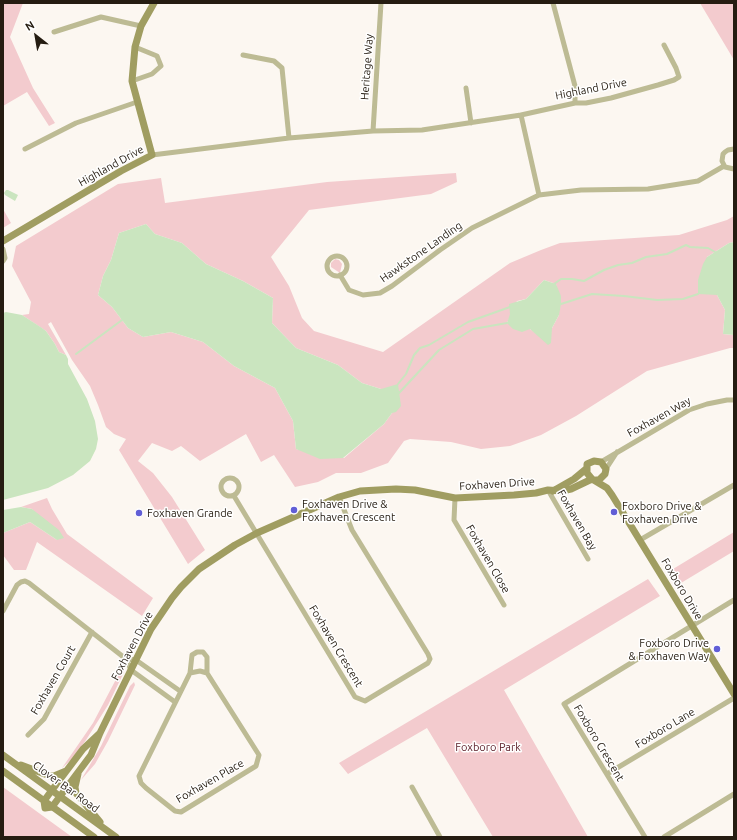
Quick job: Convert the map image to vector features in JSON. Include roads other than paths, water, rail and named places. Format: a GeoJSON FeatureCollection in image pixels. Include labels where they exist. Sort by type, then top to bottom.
{"type":"FeatureCollection","features":[{"type":"Feature","properties":{"kind":"street"},"geometry":{"type":"LineString","coordinates":[[152,155],[132,81],[135,47],[141,26],[154,3]]}},
{"type":"Feature","properties":{"kind":"street","name":"Heritage Way"},"geometry":{"type":"LineString","coordinates":[[373,131],[381,3]]}},
{"type":"Feature","properties":{"kind":"street"},"geometry":{"type":"LineString","coordinates":[[553,3],[576,86],[575,103]]}},
{"type":"Feature","properties":{"kind":"street"},"geometry":{"type":"LineString","coordinates":[[54,32],[101,17],[141,26]]}},
{"type":"Feature","properties":{"kind":"street","name":"Highland Drive"},"geometry":{"type":"LineString","coordinates":[[3,241],[121,170],[152,155],[289,138],[373,131],[422,130],[521,115],[575,103],[586,103],[611,98],[674,80],[679,77],[664,45]]}},
{"type":"Feature","properties":{"kind":"street"},"geometry":{"type":"LineString","coordinates":[[132,81],[152,74],[161,66],[157,56],[135,47]]}},
{"type":"Feature","properties":{"kind":"street"},"geometry":{"type":"LineString","coordinates":[[243,55],[274,61],[282,68],[289,138]]}},
{"type":"Feature","properties":{"kind":"street"},"geometry":{"type":"LineString","coordinates":[[466,88],[471,123]]}},
{"type":"Feature","properties":{"kind":"street"},"geometry":{"type":"LineString","coordinates":[[25,149],[76,123],[137,102]]}},
{"type":"Feature","properties":{"kind":"street"},"geometry":{"type":"LineString","coordinates":[[521,115],[539,195]]}},
{"type":"Feature","properties":{"kind":"street"},"geometry":{"type":"LineString","coordinates":[[734,149],[728,150],[723,154],[722,161],[724,166],[728,169],[734,170]]}},
{"type":"Feature","properties":{"kind":"street","name":"Hawkstone Landing"},"geometry":{"type":"LineString","coordinates":[[340,275],[349,290],[363,295],[380,293],[392,286],[472,228],[539,195],[581,190],[648,189],[698,181],[724,166]]}},
{"type":"Feature","properties":{"kind":"street"},"geometry":{"type":"LineString","coordinates":[[3,249],[5,258],[3,261]]}},
{"type":"Feature","properties":{"kind":"street","name":"Hawkstone Landing"},"geometry":{"type":"LineString","coordinates":[[341,256],[346,261],[347,268],[343,274],[340,275],[337,276],[331,274],[327,269],[327,262],[331,257],[341,256]]}},
{"type":"Feature","properties":{"kind":"street","name":"Foxhaven Way"},"geometry":{"type":"LineString","coordinates":[[601,462],[689,410],[707,404],[734,400]]}},
{"type":"Feature","properties":{"kind":"street","name":"Foxhaven Way"},"geometry":{"type":"LineString","coordinates":[[606,472],[618,451]]}},
{"type":"Feature","properties":{"kind":"street"},"geometry":{"type":"LineString","coordinates":[[594,461],[601,462],[606,472],[599,480],[594,480],[587,473],[587,464],[594,461]]}},
{"type":"Feature","properties":{"kind":"street","name":"Foxhaven Drive"},"geometry":{"type":"LineString","coordinates":[[52,807],[91,755],[100,733],[151,629],[181,587],[193,575],[235,545],[257,533],[339,497],[360,492],[396,489],[416,490],[455,498],[536,493],[551,490],[574,478],[586,469]]}},
{"type":"Feature","properties":{"kind":"street","name":"Foxboro Drive"},"geometry":{"type":"LineString","coordinates":[[606,472],[612,494],[734,694]]}},
{"type":"Feature","properties":{"kind":"street","name":"Foxboro Drive"},"geometry":{"type":"LineString","coordinates":[[594,480],[612,494]]}},
{"type":"Feature","properties":{"kind":"street","name":"Foxhaven Drive"},"geometry":{"type":"LineString","coordinates":[[551,490],[562,491],[571,489],[594,480]]}},
{"type":"Feature","properties":{"kind":"street"},"geometry":{"type":"LineString","coordinates":[[640,540],[734,485]]}},
{"type":"Feature","properties":{"kind":"street","name":"Foxhaven Bay"},"geometry":{"type":"LineString","coordinates":[[551,490],[588,559]]}},
{"type":"Feature","properties":{"kind":"street"},"geometry":{"type":"LineString","coordinates":[[234,496],[257,533]]}},
{"type":"Feature","properties":{"kind":"street","name":"Foxhaven Crescent"},"geometry":{"type":"LineString","coordinates":[[257,533],[355,697],[365,701],[428,664],[430,659],[352,530],[339,497]]}},
{"type":"Feature","properties":{"kind":"street","name":"Foxhaven Close"},"geometry":{"type":"LineString","coordinates":[[455,498],[454,520],[504,605]]}},
{"type":"Feature","properties":{"kind":"street"},"geometry":{"type":"LineString","coordinates":[[3,611],[17,585],[25,581],[29,583],[126,659],[131,670],[175,702]]}},
{"type":"Feature","properties":{"kind":"street"},"geometry":{"type":"LineString","coordinates":[[692,627],[734,600]]}},
{"type":"Feature","properties":{"kind":"street","name":"Foxboro Crescent"},"geometry":{"type":"LineString","coordinates":[[645,837],[564,704],[692,627]]}},
{"type":"Feature","properties":{"kind":"street","name":"Foxhaven Court"},"geometry":{"type":"LineString","coordinates":[[28,735],[44,719],[92,632]]}},
{"type":"Feature","properties":{"kind":"street","name":"Foxhaven Place"},"geometry":{"type":"LineString","coordinates":[[197,652],[203,652],[207,657],[207,673],[259,755],[256,766],[182,812],[175,811],[146,788],[141,783],[139,776],[180,691],[190,673],[192,655],[197,652]]}},
{"type":"Feature","properties":{"kind":"street"},"geometry":{"type":"LineString","coordinates":[[126,659],[136,660],[180,691]]}},
{"type":"Feature","properties":{"kind":"street"},"geometry":{"type":"LineString","coordinates":[[190,673],[200,671],[207,673]]}},
{"type":"Feature","properties":{"kind":"street","name":"Foxboro Lane"},"geometry":{"type":"LineString","coordinates":[[607,774],[734,698]]}},
{"type":"Feature","properties":{"kind":"street","name":"Foxhaven Drive"},"geometry":{"type":"LineString","coordinates":[[44,801],[83,749],[100,733]]}},
{"type":"Feature","properties":{"kind":"street","name":"Clover Bar Road"},"geometry":{"type":"LineString","coordinates":[[3,755],[116,837]]}},
{"type":"Feature","properties":{"kind":"street"},"geometry":{"type":"LineString","coordinates":[[13,762],[50,776],[54,776],[69,769]]}},
{"type":"Feature","properties":{"kind":"street"},"geometry":{"type":"LineString","coordinates":[[3,771],[44,801],[45,808],[52,807],[94,837]]}},
{"type":"Feature","properties":{"kind":"street"},"geometry":{"type":"LineString","coordinates":[[78,772],[75,787],[76,794],[107,830]]}},
{"type":"Feature","properties":{"kind":"street"},"geometry":{"type":"LineString","coordinates":[[412,787],[440,837]]}},
{"type":"Feature","properties":{"kind":"street"},"geometry":{"type":"LineString","coordinates":[[664,837],[734,794]]}},
{"type":"Feature","properties":{"kind":"waterway"},"geometry":{"type":"LineString","coordinates":[[554,284],[561,279],[584,281],[604,270],[618,265],[632,263],[646,257],[667,254],[686,245],[690,247],[708,248],[715,252]]}},
{"type":"Feature","properties":{"kind":"waterway"},"geometry":{"type":"LineString","coordinates":[[561,304],[592,294],[657,300],[683,299],[698,294]]}},
{"type":"Feature","properties":{"kind":"waterway"},"geometry":{"type":"LineString","coordinates":[[398,384],[406,374],[414,355],[420,348],[429,345],[468,322],[510,307]]}},
{"type":"Feature","properties":{"kind":"waterway"},"geometry":{"type":"LineString","coordinates":[[76,354],[122,320]]}},
{"type":"Feature","properties":{"kind":"waterway"},"geometry":{"type":"LineString","coordinates":[[399,393],[439,350],[473,329],[507,323]]}},
{"type":"Feature","properties":{"kind":"place","name":"Foxhaven Drive & Foxhaven Crescent"},"geometry":{"type":"Point","coordinates":[294,510]}},
{"type":"Feature","properties":{"kind":"place","name":"Foxboro Drive & Foxhaven Drive"},"geometry":{"type":"Point","coordinates":[614,512]}},
{"type":"Feature","properties":{"kind":"place","name":"Foxhaven Grande"},"geometry":{"type":"Point","coordinates":[139,513]}},
{"type":"Feature","properties":{"kind":"place","name":"Foxboro Drive & Foxhaven Way"},"geometry":{"type":"Point","coordinates":[717,649]}},
{"type":"Feature","properties":{"kind":"park label","name":"Foxboro Park"},"geometry":{"type":"Point","coordinates":[488,747]}}]}
